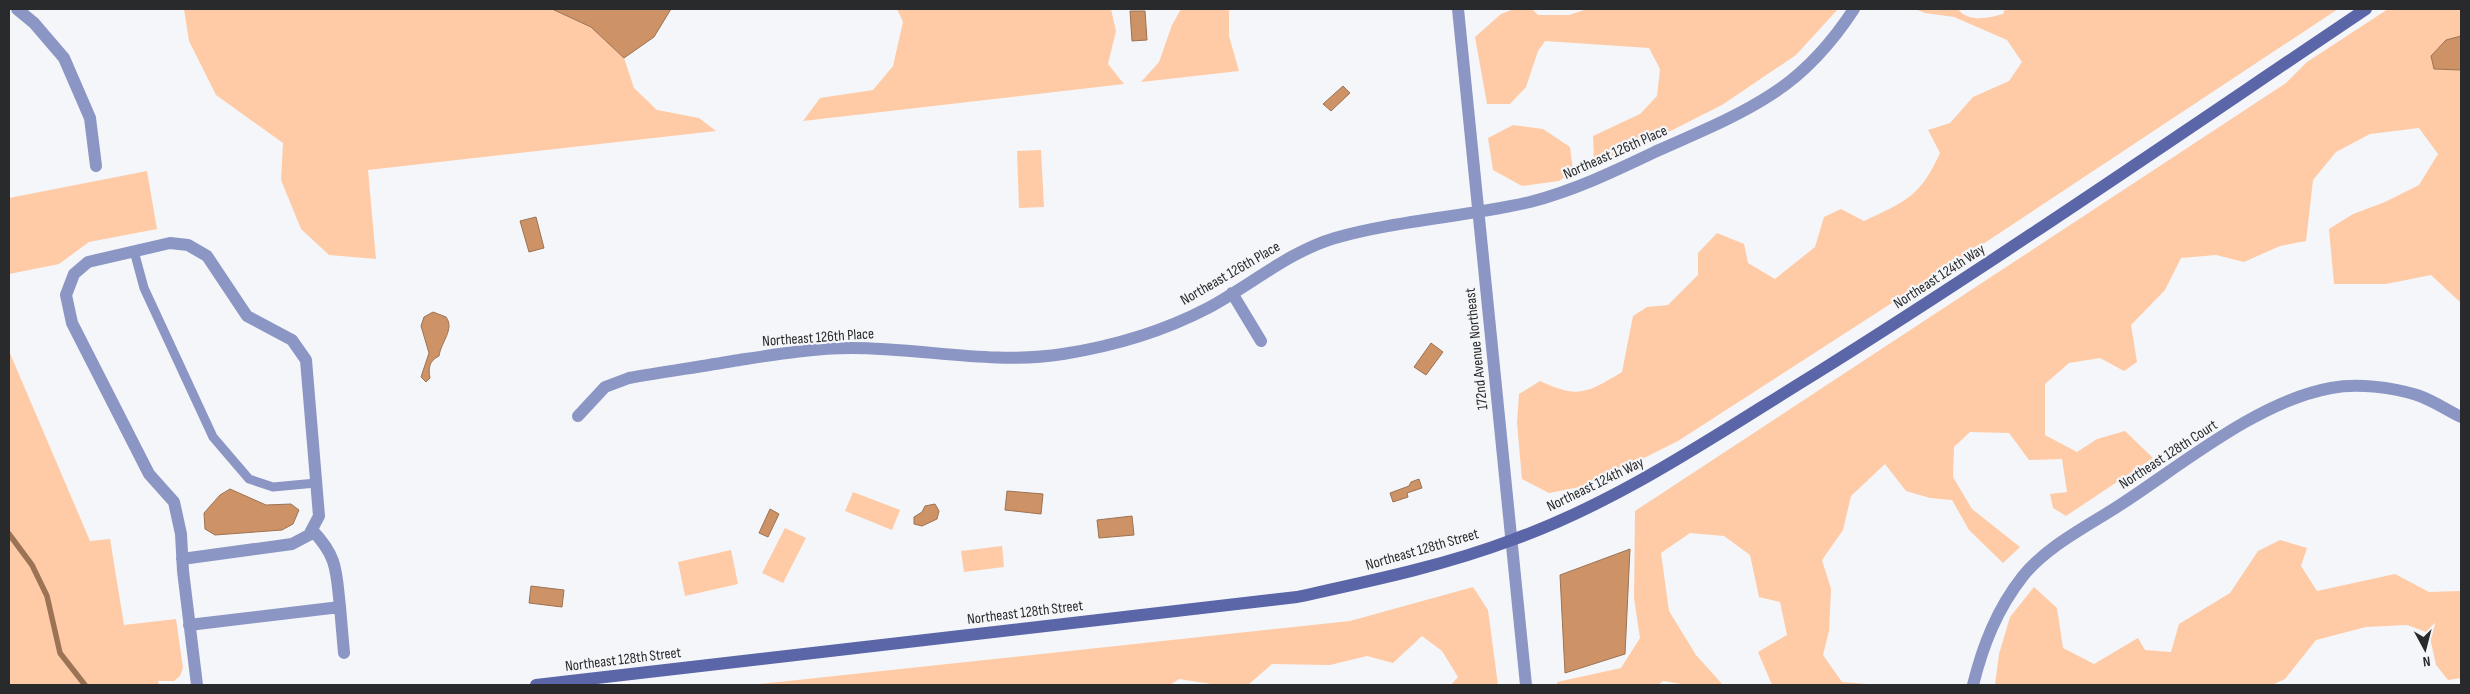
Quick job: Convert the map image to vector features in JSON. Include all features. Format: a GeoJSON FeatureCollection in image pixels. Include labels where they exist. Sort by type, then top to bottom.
{"type":"FeatureCollection","features":[{"type":"Feature","properties":{"kind":"street"},"geometry":{"type":"LineString","coordinates":[[17,9],[34,23],[64,58],[90,118],[96,166]]}},
{"type":"Feature","properties":{"kind":"street","name":"172nd Avenue Northeast"},"geometry":{"type":"LineString","coordinates":[[1458,9],[1526,685]]}},
{"type":"Feature","properties":{"kind":"street","name":"Northeast 126th Place"},"geometry":{"type":"LineString","coordinates":[[578,416],[605,388],[629,378],[786,353],[847,348],[890,349],[1011,359],[1059,355],[1108,346],[1152,333],[1207,308],[1296,253],[1335,238],[1532,201],[1584,186],[1726,119],[1773,94],[1810,63],[1844,25],[1854,9]]}},
{"type":"Feature","properties":{"kind":"street","name":"Northeast 124th Way"},"geometry":{"type":"LineString","coordinates":[[1512,540],[1578,512],[1647,478],[1951,289],[2366,9]]}},
{"type":"Feature","properties":{"kind":"street"},"geometry":{"type":"LineString","coordinates":[[182,559],[292,544],[309,535],[319,516],[306,360],[292,340],[247,316],[207,256],[188,245],[170,243],[88,262],[74,274],[66,295],[72,323],[149,474],[174,502],[180,534],[182,559],[189,624],[197,685]]}},
{"type":"Feature","properties":{"kind":"street"},"geometry":{"type":"LineString","coordinates":[[1232,293],[1261,341]]}},
{"type":"Feature","properties":{"kind":"street","name":"Northeast 128th Court"},"geometry":{"type":"LineString","coordinates":[[1973,685],[1981,652],[2002,605],[2041,557],[2253,417],[2297,396],[2332,388],[2364,387],[2392,390],[2418,396],[2461,417]]}},
{"type":"Feature","properties":{"kind":"street"},"geometry":{"type":"LineString","coordinates":[[312,530],[336,563],[344,654]]}},
{"type":"Feature","properties":{"kind":"street","name":"Northeast 128th Street"},"geometry":{"type":"LineString","coordinates":[[536,685],[1297,597],[1402,574],[1512,540]]}},
{"type":"Feature","properties":{"kind":"street"},"geometry":{"type":"LineString","coordinates":[[189,624],[340,607]]}},
{"type":"Feature","properties":{"kind":"lane"},"geometry":{"type":"LineString","coordinates":[[134,251],[144,288],[213,437],[249,479],[274,487],[316,483]]}},
{"type":"Feature","properties":{"kind":"shaded area"},"geometry":{"type":"Polygon","coordinates":[[[184,9],[552,9],[591,27],[624,58],[634,88],[657,110],[699,118],[716,131],[368,170],[376,259],[329,255],[301,229],[281,180],[283,143],[216,95],[189,41],[184,9]]]}},
{"type":"Feature","properties":{"kind":"shaded area"},"geometry":{"type":"Polygon","coordinates":[[[552,9],[671,9],[654,37],[624,58],[591,27],[552,9]]]}},
{"type":"Feature","properties":{"kind":"shaded area"},"geometry":{"type":"Polygon","coordinates":[[[897,9],[1111,9],[1116,31],[1108,64],[1124,84],[803,121],[820,98],[873,90],[893,66],[903,22],[897,9]]]}},
{"type":"Feature","properties":{"kind":"shaded area"},"geometry":{"type":"Polygon","coordinates":[[[1181,9],[1229,9],[1229,36],[1239,71],[1141,82],[1159,62],[1172,25],[1181,9]]]}},
{"type":"Feature","properties":{"kind":"shaded area"},"geometry":{"type":"Polygon","coordinates":[[[1514,9],[1532,9],[1538,15],[1569,15],[1587,9],[1838,9],[1796,55],[1722,105],[1611,161],[1594,159],[1593,136],[1640,114],[1657,96],[1660,69],[1649,48],[1545,41],[1538,51],[1526,87],[1510,104],[1487,104],[1475,37],[1501,14],[1514,9]]]}},
{"type":"Feature","properties":{"kind":"shaded area"},"geometry":{"type":"Polygon","coordinates":[[[1915,9],[1958,9],[1968,16],[1979,18],[2003,14],[2005,9],[2338,9],[1977,248],[1678,441],[1590,485],[1549,493],[1522,479],[1517,423],[1519,394],[1540,381],[1564,390],[1582,391],[1600,385],[1622,372],[1633,316],[1647,307],[1668,305],[1698,275],[1698,253],[1717,233],[1744,244],[1748,263],[1775,279],[1815,247],[1824,217],[1841,209],[1864,221],[1901,202],[1918,189],[1926,179],[1940,153],[1928,130],[1950,123],[1973,97],[2009,81],[2022,62],[2007,40],[1954,17],[1925,13],[1915,9]]]}},
{"type":"Feature","properties":{"kind":"shaded area"},"geometry":{"type":"Polygon","coordinates":[[[2388,9],[2461,9],[2461,303],[2431,275],[2386,284],[2334,284],[2329,229],[2353,214],[2385,202],[2419,185],[2438,154],[2419,128],[2370,134],[2336,152],[2313,180],[2306,241],[2280,246],[2244,262],[2216,255],[2181,258],[2165,290],[2131,325],[2137,362],[2124,371],[2100,358],[2069,363],[2045,384],[2045,435],[2077,452],[2097,439],[2125,431],[2153,458],[2066,516],[2053,508],[2050,494],[2067,492],[2062,459],[2029,460],[2009,433],[1970,432],[1954,447],[1953,477],[1972,509],[2020,547],[2003,563],[1969,530],[1952,500],[1930,498],[1906,491],[1885,464],[1851,496],[1843,530],[1822,560],[1831,589],[1829,631],[1823,655],[1842,682],[1881,685],[1772,685],[1758,652],[1787,635],[1780,602],[1759,597],[1750,555],[1724,536],[1690,533],[1661,553],[1669,611],[1696,655],[1723,685],[1687,685],[1663,681],[1658,685],[1557,685],[1557,682],[1621,668],[1640,638],[1634,598],[1635,511],[2286,83],[2307,62],[2388,9]]]}},
{"type":"Feature","properties":{"kind":"shaded area"},"geometry":{"type":"Polygon","coordinates":[[[1130,11],[1145,11],[1147,40],[1132,41],[1130,11]]]}},
{"type":"Feature","properties":{"kind":"shaded area"},"geometry":{"type":"Polygon","coordinates":[[[2461,36],[2461,70],[2434,69],[2431,56],[2446,40],[2461,36]]]}},
{"type":"Feature","properties":{"kind":"shaded area"},"geometry":{"type":"Polygon","coordinates":[[[1343,86],[1350,93],[1331,111],[1323,104],[1343,86]]]}},
{"type":"Feature","properties":{"kind":"shaded area"},"geometry":{"type":"Polygon","coordinates":[[[1513,125],[1543,129],[1570,147],[1573,171],[1559,181],[1522,186],[1493,170],[1488,138],[1513,125]]]}},
{"type":"Feature","properties":{"kind":"shaded area"},"geometry":{"type":"Polygon","coordinates":[[[1041,150],[1044,207],[1019,208],[1017,151],[1041,150]]]}},
{"type":"Feature","properties":{"kind":"shaded area"},"geometry":{"type":"Polygon","coordinates":[[[147,171],[157,229],[89,242],[59,264],[9,274],[9,198],[147,171]]]}},
{"type":"Feature","properties":{"kind":"shaded area"},"geometry":{"type":"Polygon","coordinates":[[[536,217],[544,248],[529,252],[520,221],[536,217]]]}},
{"type":"Feature","properties":{"kind":"shaded area"},"geometry":{"type":"Polygon","coordinates":[[[433,312],[446,317],[449,326],[439,356],[430,365],[430,378],[426,382],[421,377],[429,353],[421,326],[424,317],[433,312]]]}},
{"type":"Feature","properties":{"kind":"shaded area"},"geometry":{"type":"Polygon","coordinates":[[[1431,343],[1443,352],[1426,375],[1414,367],[1431,343]]]}},
{"type":"Feature","properties":{"kind":"shaded area"},"geometry":{"type":"Polygon","coordinates":[[[9,351],[90,541],[110,539],[124,625],[176,619],[183,668],[180,676],[174,681],[158,681],[159,685],[9,685],[9,351]]]}},
{"type":"Feature","properties":{"kind":"shaded area"},"geometry":{"type":"Polygon","coordinates":[[[1419,479],[1422,488],[1407,493],[1408,497],[1393,502],[1390,493],[1409,486],[1411,482],[1419,479]]]}},
{"type":"Feature","properties":{"kind":"shaded area"},"geometry":{"type":"Polygon","coordinates":[[[230,489],[266,505],[291,504],[299,510],[293,524],[282,530],[215,535],[205,529],[204,513],[220,495],[230,489]]]}},
{"type":"Feature","properties":{"kind":"shaded area"},"geometry":{"type":"Polygon","coordinates":[[[1007,491],[1043,494],[1041,514],[1005,510],[1007,491]]]}},
{"type":"Feature","properties":{"kind":"shaded area"},"geometry":{"type":"Polygon","coordinates":[[[853,492],[900,510],[892,530],[845,511],[853,492]]]}},
{"type":"Feature","properties":{"kind":"shaded area"},"geometry":{"type":"Polygon","coordinates":[[[935,504],[939,511],[937,519],[922,526],[914,524],[914,517],[922,512],[925,506],[935,504]]]}},
{"type":"Feature","properties":{"kind":"shaded area"},"geometry":{"type":"Polygon","coordinates":[[[770,509],[779,514],[768,537],[759,533],[770,509]]]}},
{"type":"Feature","properties":{"kind":"shaded area"},"geometry":{"type":"Polygon","coordinates":[[[1132,516],[1134,535],[1099,538],[1097,520],[1132,516]]]}},
{"type":"Feature","properties":{"kind":"shaded area"},"geometry":{"type":"Polygon","coordinates":[[[785,528],[806,538],[783,583],[762,573],[785,528]]]}},
{"type":"Feature","properties":{"kind":"shaded area"},"geometry":{"type":"Polygon","coordinates":[[[2280,540],[2307,548],[2301,566],[2317,591],[2395,574],[2429,592],[2461,591],[2461,678],[2448,680],[2436,665],[2429,633],[2407,625],[2366,627],[2316,640],[2285,679],[2272,685],[1995,685],[1999,654],[2010,617],[2034,587],[2057,608],[2063,648],[2094,664],[2138,638],[2145,650],[2171,652],[2179,624],[2230,593],[2258,551],[2280,540]]]}},
{"type":"Feature","properties":{"kind":"shaded area"},"geometry":{"type":"Polygon","coordinates":[[[1002,546],[1004,567],[964,572],[961,551],[1002,546]]]}},
{"type":"Feature","properties":{"kind":"shaded area"},"geometry":{"type":"Polygon","coordinates":[[[1630,549],[1625,654],[1565,673],[1560,575],[1630,549]]]}},
{"type":"Feature","properties":{"kind":"shaded area"},"geometry":{"type":"Polygon","coordinates":[[[731,550],[738,584],[685,596],[678,562],[731,550]]]}},
{"type":"Feature","properties":{"kind":"shaded area"},"geometry":{"type":"Polygon","coordinates":[[[531,586],[564,590],[562,607],[529,603],[531,586]]]}},
{"type":"Feature","properties":{"kind":"shaded area"},"geometry":{"type":"Polygon","coordinates":[[[1473,587],[1488,610],[1498,685],[1451,685],[1458,677],[1442,651],[1422,636],[1393,663],[1367,656],[1330,665],[1272,664],[1248,685],[1217,685],[1179,679],[1170,685],[751,685],[1350,621],[1473,587]]]}},
{"type":"Feature","properties":{"kind":"waterway"},"geometry":{"type":"LineString","coordinates":[[9,534],[32,565],[47,596],[60,653],[85,685]]}}]}
